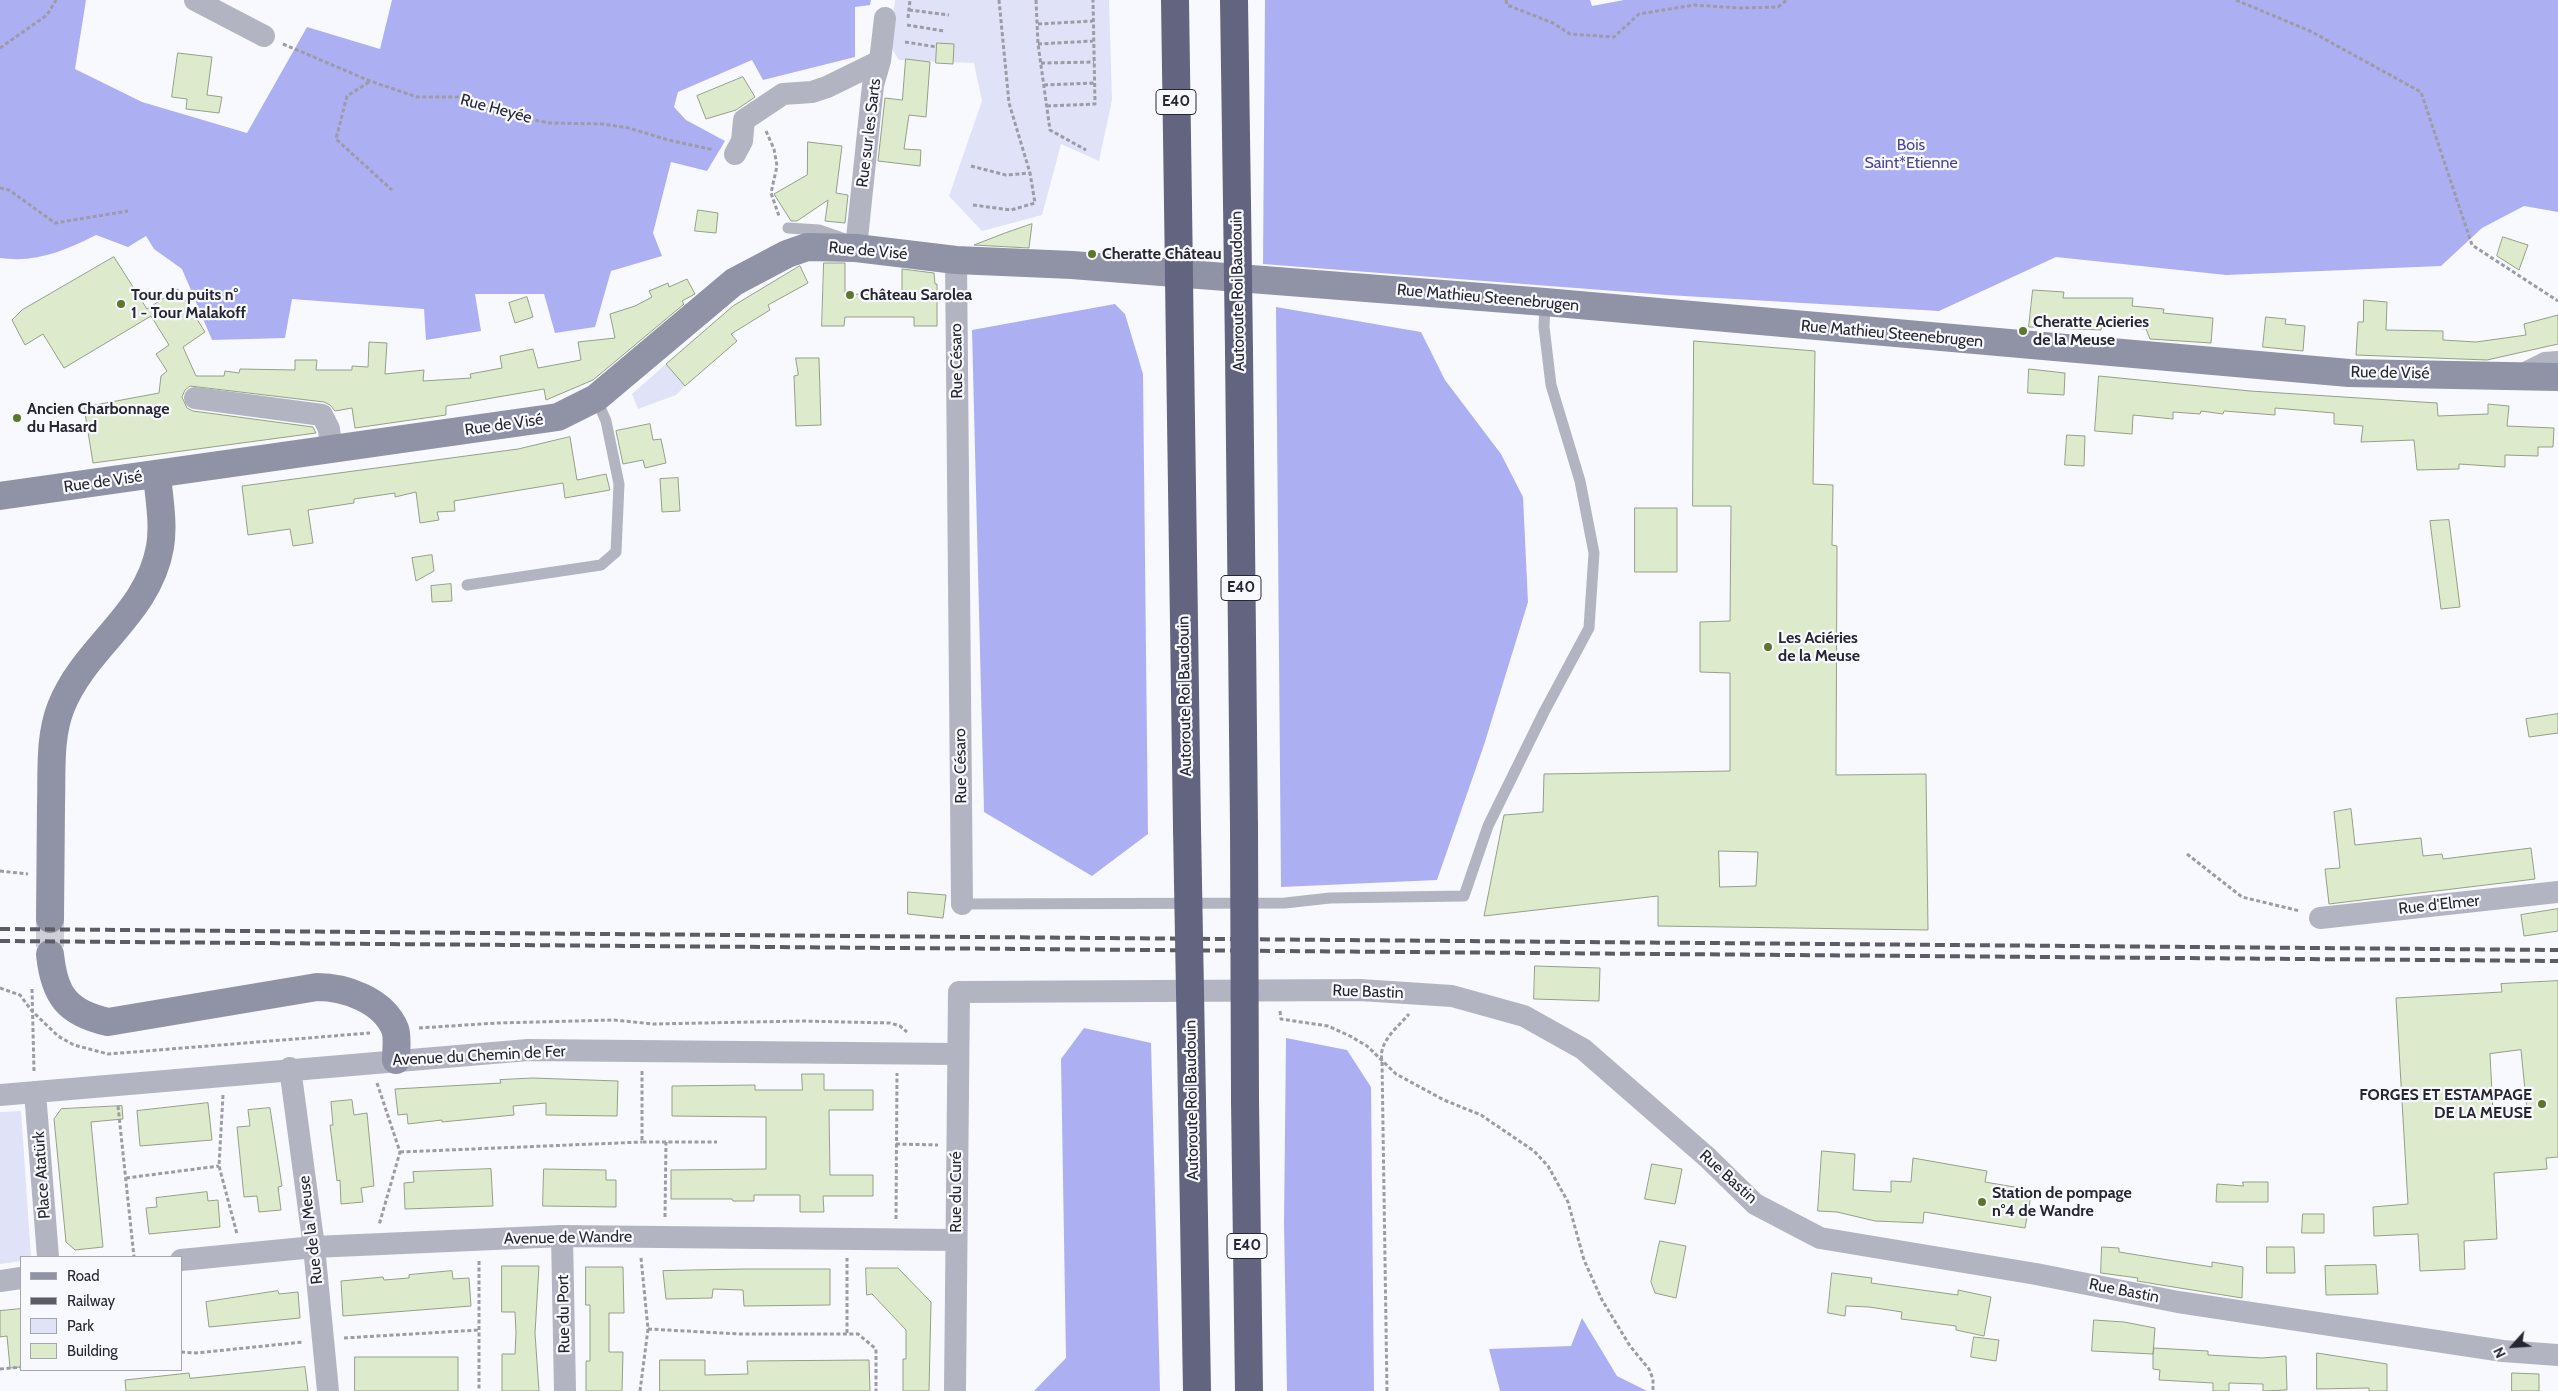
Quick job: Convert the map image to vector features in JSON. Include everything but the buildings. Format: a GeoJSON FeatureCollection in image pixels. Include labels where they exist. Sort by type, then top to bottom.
{"type":"FeatureCollection","features":[{"type":"Feature","properties":{"kind":"highway","name":"Autoroute Roi Baudouin"},"geometry":{"type":"LineString","coordinates":[[1175,0],[1197,1391]]}},
{"type":"Feature","properties":{"kind":"highway","name":"Autoroute Roi Baudouin"},"geometry":{"type":"LineString","coordinates":[[1234,0],[1244,826],[1248,1391]]}},
{"type":"Feature","properties":{"kind":"street"},"geometry":{"type":"LineString","coordinates":[[195,0],[264,36]]}},
{"type":"Feature","properties":{"kind":"street","name":"Rue sur les Sarts"},"geometry":{"type":"LineString","coordinates":[[856,246],[873,84],[880,61],[885,18]]}},
{"type":"Feature","properties":{"kind":"street"},"geometry":{"type":"LineString","coordinates":[[735,154],[742,141],[744,120],[783,94],[812,92],[827,87],[880,61]]}},
{"type":"Feature","properties":{"kind":"street","name":"Rue de Visé"},"geometry":{"type":"LineString","coordinates":[[0,496],[558,417],[596,398],[734,282],[787,254],[807,247],[856,246],[956,260]]}},
{"type":"Feature","properties":{"kind":"street","name":"Rue Mathieu Steenebrugen"},"geometry":{"type":"LineString","coordinates":[[956,260],[1072,265],[1545,302],[2223,362]]}},
{"type":"Feature","properties":{"kind":"street","name":"Rue Césaro"},"geometry":{"type":"LineString","coordinates":[[956,260],[962,904]]}},
{"type":"Feature","properties":{"kind":"street","name":"Rue de Visé"},"geometry":{"type":"LineString","coordinates":[[2223,362],[2349,373],[2558,377]]}},
{"type":"Feature","properties":{"kind":"street"},"geometry":{"type":"LineString","coordinates":[[2521,375],[2545,363],[2558,362]]}},
{"type":"Feature","properties":{"kind":"street"},"geometry":{"type":"LineString","coordinates":[[195,398],[322,415],[329,429],[331,448]]}},
{"type":"Feature","properties":{"kind":"street"},"geometry":{"type":"LineString","coordinates":[[50,919],[52,748],[61,707],[78,673],[133,610],[149,582],[160,547],[157,475]]}},
{"type":"Feature","properties":{"kind":"street","name":"Rue d'Elmer"},"geometry":{"type":"LineString","coordinates":[[2320,918],[2558,892]]}},
{"type":"Feature","properties":{"kind":"street"},"geometry":{"type":"LineString","coordinates":[[50,954],[52,977],[58,992],[69,1005],[87,1018],[108,1022],[317,987],[331,987],[348,991],[368,1001],[387,1016],[396,1030],[383,1061]]}},
{"type":"Feature","properties":{"kind":"street","name":"Rue Bastin"},"geometry":{"type":"LineString","coordinates":[[959,992],[1360,990],[1452,996],[1524,1016],[1583,1049],[1708,1158],[1756,1204],[1820,1238],[2036,1274],[2178,1302],[2503,1351],[2558,1355]]}},
{"type":"Feature","properties":{"kind":"street","name":"Rue du Curé"},"geometry":{"type":"LineString","coordinates":[[956,1391],[959,992]]}},
{"type":"Feature","properties":{"kind":"street","name":"Avenue du Chemin de Fer"},"geometry":{"type":"LineString","coordinates":[[0,1095],[290,1068],[528,1050],[958,1054]]}},
{"type":"Feature","properties":{"kind":"street","name":"Rue de la Meuse"},"geometry":{"type":"LineString","coordinates":[[290,1068],[314,1247],[328,1391]]}},
{"type":"Feature","properties":{"kind":"street","name":"Place Atatürk"},"geometry":{"type":"LineString","coordinates":[[36,1092],[48,1256]]}},
{"type":"Feature","properties":{"kind":"street","name":"Avenue de Wandre"},"geometry":{"type":"LineString","coordinates":[[182,1260],[314,1247],[562,1236],[956,1240]]}},
{"type":"Feature","properties":{"kind":"street","name":"Rue du Port"},"geometry":{"type":"LineString","coordinates":[[562,1236],[565,1391]]}},
{"type":"Feature","properties":{"kind":"street"},"geometry":{"type":"LineString","coordinates":[[0,1281],[20,1278]]}},
{"type":"Feature","properties":{"kind":"lane"},"geometry":{"type":"LineString","coordinates":[[788,228],[819,230],[856,246]]}},
{"type":"Feature","properties":{"kind":"lane","name":"Rue Césaro"},"geometry":{"type":"LineString","coordinates":[[962,904],[1285,903],[1330,898],[1464,896],[1488,826],[1544,712],[1589,628],[1594,553],[1580,482],[1551,385],[1544,327],[1545,302]]}},
{"type":"Feature","properties":{"kind":"lane"},"geometry":{"type":"LineString","coordinates":[[467,585],[600,565],[616,552],[619,484],[606,421],[596,398]]}},
{"type":"Feature","properties":{"kind":"path"},"geometry":{"type":"LineString","coordinates":[[0,48],[47,15],[56,0]]}},
{"type":"Feature","properties":{"kind":"path"},"geometry":{"type":"LineString","coordinates":[[973,204],[1011,210],[1036,203],[1030,173],[1009,103],[999,0]]}},
{"type":"Feature","properties":{"kind":"path"},"geometry":{"type":"LineString","coordinates":[[1036,0],[1038,44],[1050,130],[1086,150]]}},
{"type":"Feature","properties":{"kind":"path"},"geometry":{"type":"LineString","coordinates":[[1047,106],[1095,104],[1093,0]]}},
{"type":"Feature","properties":{"kind":"path"},"geometry":{"type":"LineString","coordinates":[[1506,0],[1507,5]]}},
{"type":"Feature","properties":{"kind":"path"},"geometry":{"type":"LineString","coordinates":[[1507,5],[1510,0]]}},
{"type":"Feature","properties":{"kind":"path"},"geometry":{"type":"LineString","coordinates":[[1507,5],[1553,24],[1570,34],[1614,37],[1639,14],[1694,5],[1740,8],[1778,7],[1787,0]]}},
{"type":"Feature","properties":{"kind":"path"},"geometry":{"type":"LineString","coordinates":[[2236,0],[2310,31],[2421,92],[2472,245],[2558,301]]}},
{"type":"Feature","properties":{"kind":"path"},"geometry":{"type":"LineString","coordinates":[[909,10],[949,15]]}},
{"type":"Feature","properties":{"kind":"path"},"geometry":{"type":"LineString","coordinates":[[1038,24],[1093,21]]}},
{"type":"Feature","properties":{"kind":"path"},"geometry":{"type":"LineString","coordinates":[[907,25],[944,31]]}},
{"type":"Feature","properties":{"kind":"path","name":"Rue Heyée"},"geometry":{"type":"LineString","coordinates":[[264,36],[370,81],[417,97],[461,97],[498,113],[550,123],[604,124],[629,128],[668,140],[735,154]]}},
{"type":"Feature","properties":{"kind":"path"},"geometry":{"type":"LineString","coordinates":[[1038,44],[1094,41]]}},
{"type":"Feature","properties":{"kind":"path"},"geometry":{"type":"LineString","coordinates":[[905,42],[937,47]]}},
{"type":"Feature","properties":{"kind":"path"},"geometry":{"type":"LineString","coordinates":[[1041,63],[1094,62]]}},
{"type":"Feature","properties":{"kind":"path"},"geometry":{"type":"LineString","coordinates":[[370,81],[347,96],[336,139],[392,190]]}},
{"type":"Feature","properties":{"kind":"path"},"geometry":{"type":"LineString","coordinates":[[1044,85],[1094,83]]}},
{"type":"Feature","properties":{"kind":"path"},"geometry":{"type":"LineString","coordinates":[[754,113],[763,126],[774,149],[777,166],[771,192],[778,214],[788,228]]}},
{"type":"Feature","properties":{"kind":"path"},"geometry":{"type":"LineString","coordinates":[[971,166],[1006,175],[1030,173]]}},
{"type":"Feature","properties":{"kind":"path"},"geometry":{"type":"LineString","coordinates":[[0,188],[9,190],[55,224],[128,211]]}},
{"type":"Feature","properties":{"kind":"path"},"geometry":{"type":"LineString","coordinates":[[2187,854],[2242,897],[2287,907],[2320,918]]}},
{"type":"Feature","properties":{"kind":"path"},"geometry":{"type":"LineString","coordinates":[[32,983],[36,1092]]}},
{"type":"Feature","properties":{"kind":"path"},"geometry":{"type":"LineString","coordinates":[[0,988],[20,994],[32,1012],[58,1036],[74,1045],[108,1054],[497,1023],[605,1020],[653,1024],[794,1021],[877,1023],[900,1026],[907,1032],[910,1040],[904,1054],[896,1144],[896,1240]]}},
{"type":"Feature","properties":{"kind":"path"},"geometry":{"type":"LineString","coordinates":[[1277,990],[1281,1020],[1328,1026],[1350,1036],[1367,1046],[1396,1074],[1481,1115],[1517,1137],[1548,1166],[1568,1202],[1584,1260],[1602,1300],[1630,1346],[1649,1369],[1653,1378],[1653,1391]]}},
{"type":"Feature","properties":{"kind":"path"},"geometry":{"type":"LineString","coordinates":[[1388,1391],[1382,1061],[1380,1051],[1385,1041],[1416,1004],[1417,994]]}},
{"type":"Feature","properties":{"kind":"path"},"geometry":{"type":"LineString","coordinates":[[367,1034],[383,1061],[400,1152],[373,1244]]}},
{"type":"Feature","properties":{"kind":"path"},"geometry":{"type":"LineString","coordinates":[[642,1050],[642,1142]]}},
{"type":"Feature","properties":{"kind":"path"},"geometry":{"type":"LineString","coordinates":[[224,1075],[218,1166],[243,1254]]}},
{"type":"Feature","properties":{"kind":"path"},"geometry":{"type":"LineString","coordinates":[[116,1085],[134,1256]]}},
{"type":"Feature","properties":{"kind":"path"},"geometry":{"type":"LineString","coordinates":[[400,1152],[642,1142],[717,1142]]}},
{"type":"Feature","properties":{"kind":"path"},"geometry":{"type":"LineString","coordinates":[[665,1237],[666,1142]]}},
{"type":"Feature","properties":{"kind":"path"},"geometry":{"type":"LineString","coordinates":[[896,1144],[957,1146]]}},
{"type":"Feature","properties":{"kind":"path"},"geometry":{"type":"LineString","coordinates":[[126,1178],[218,1166]]}},
{"type":"Feature","properties":{"kind":"path"},"geometry":{"type":"LineString","coordinates":[[639,1237],[648,1329],[640,1391]]}},
{"type":"Feature","properties":{"kind":"path"},"geometry":{"type":"LineString","coordinates":[[847,1239],[847,1332]]}},
{"type":"Feature","properties":{"kind":"path"},"geometry":{"type":"LineString","coordinates":[[479,1240],[479,1391]]}},
{"type":"Feature","properties":{"kind":"path"},"geometry":{"type":"LineString","coordinates":[[648,1329],[740,1334],[847,1332],[858,1334],[876,1349],[876,1391]]}},
{"type":"Feature","properties":{"kind":"path"},"geometry":{"type":"LineString","coordinates":[[182,1352],[196,1353],[242,1349],[323,1339],[478,1330]]}},
{"type":"Feature","properties":{"kind":"path"},"geometry":{"type":"LineString","coordinates":[[0,1369],[20,1367]]}},
{"type":"Feature","properties":{"kind":"green space"},"geometry":{"type":"Polygon","coordinates":[[[0,0],[86,0],[75,69],[142,102],[247,133],[307,27],[380,49],[392,0],[871,0],[870,5],[855,7],[855,57],[763,80],[752,60],[678,92],[674,107],[686,120],[725,141],[707,171],[671,162],[653,233],[662,256],[611,271],[595,327],[555,333],[544,294],[475,294],[481,331],[426,340],[424,309],[292,299],[285,338],[212,340],[182,269],[154,249],[146,236],[128,247],[96,235],[61,251],[38,257],[26,259],[0,258],[0,0]]]}},
{"type":"Feature","properties":{"kind":"green space"},"geometry":{"type":"Polygon","coordinates":[[[895,0],[1109,0],[1112,100],[1099,161],[1061,144],[1042,215],[982,231],[949,196],[982,101],[974,63],[899,60],[889,44],[895,0]]]}},
{"type":"Feature","properties":{"kind":"green space","name":"Bois Saint*Etienne"},"geometry":{"type":"Polygon","coordinates":[[[1265,0],[1590,0],[1592,6],[1624,0],[2558,0],[2558,212],[2524,206],[2482,228],[2441,266],[2226,275],[2056,257],[1939,311],[1667,295],[1263,264],[1265,0]]]}},
{"type":"Feature","properties":{"kind":"green space"},"geometry":{"type":"Polygon","coordinates":[[[1115,304],[1125,314],[1143,374],[1148,834],[1092,876],[984,812],[972,330],[1115,304]]]}},
{"type":"Feature","properties":{"kind":"green space"},"geometry":{"type":"Polygon","coordinates":[[[1276,307],[1421,332],[1445,380],[1501,454],[1523,497],[1528,602],[1484,745],[1437,880],[1281,887],[1276,307]]]}},
{"type":"Feature","properties":{"kind":"green space"},"geometry":{"type":"Polygon","coordinates":[[[666,364],[685,386],[676,395],[638,409],[632,394],[666,364]]]}},
{"type":"Feature","properties":{"kind":"green space"},"geometry":{"type":"Polygon","coordinates":[[[1084,1028],[1151,1043],[1160,1391],[1034,1391],[1066,1358],[1061,1059],[1084,1028]]]}},
{"type":"Feature","properties":{"kind":"green space"},"geometry":{"type":"Polygon","coordinates":[[[1286,1038],[1347,1050],[1371,1087],[1374,1391],[1287,1391],[1284,1223],[1286,1038]]]}},
{"type":"Feature","properties":{"kind":"green space"},"geometry":{"type":"Polygon","coordinates":[[[21,1111],[31,1256],[20,1256],[20,1261],[0,1264],[0,1112],[21,1111]]]}},
{"type":"Feature","properties":{"kind":"green space"},"geometry":{"type":"Polygon","coordinates":[[[1582,1318],[1617,1376],[1647,1391],[1500,1391],[1489,1349],[1571,1346],[1582,1318]]]}},
{"type":"Feature","properties":{"kind":"tunnel"},"geometry":{"type":"LineString","coordinates":[[50,919],[50,954]]}},
{"type":"Feature","properties":{"kind":"railway"},"geometry":{"type":"LineString","coordinates":[[0,929],[2558,950]]}},
{"type":"Feature","properties":{"kind":"railway"},"geometry":{"type":"LineString","coordinates":[[0,941],[2558,961]]}},
{"type":"Feature","properties":{"kind":"place","name":"Cheratte Château"},"geometry":{"type":"Point","coordinates":[1092,254]}},
{"type":"Feature","properties":{"kind":"place","name":"Château Sarolea"},"geometry":{"type":"Point","coordinates":[850,295]}},
{"type":"Feature","properties":{"kind":"place","name":"Tour du puits n° 1 - Tour Malakoff"},"geometry":{"type":"Point","coordinates":[121,304]}},
{"type":"Feature","properties":{"kind":"place","name":"Cheratte Acieries de la Meuse"},"geometry":{"type":"Point","coordinates":[2023,331]}},
{"type":"Feature","properties":{"kind":"place","name":"Ancien Charbonnage du Hasard"},"geometry":{"type":"Point","coordinates":[17,418]}},
{"type":"Feature","properties":{"kind":"place","name":"Les Aciéries de la Meuse"},"geometry":{"type":"Point","coordinates":[1768,647]}},
{"type":"Feature","properties":{"kind":"place","name":"FORGES ET ESTAMPAGE DE LA MEUSE"},"geometry":{"type":"Point","coordinates":[2542,1104]}},
{"type":"Feature","properties":{"kind":"place","name":"Station de pompage n°4 de Wandre"},"geometry":{"type":"Point","coordinates":[1982,1202]}}]}
